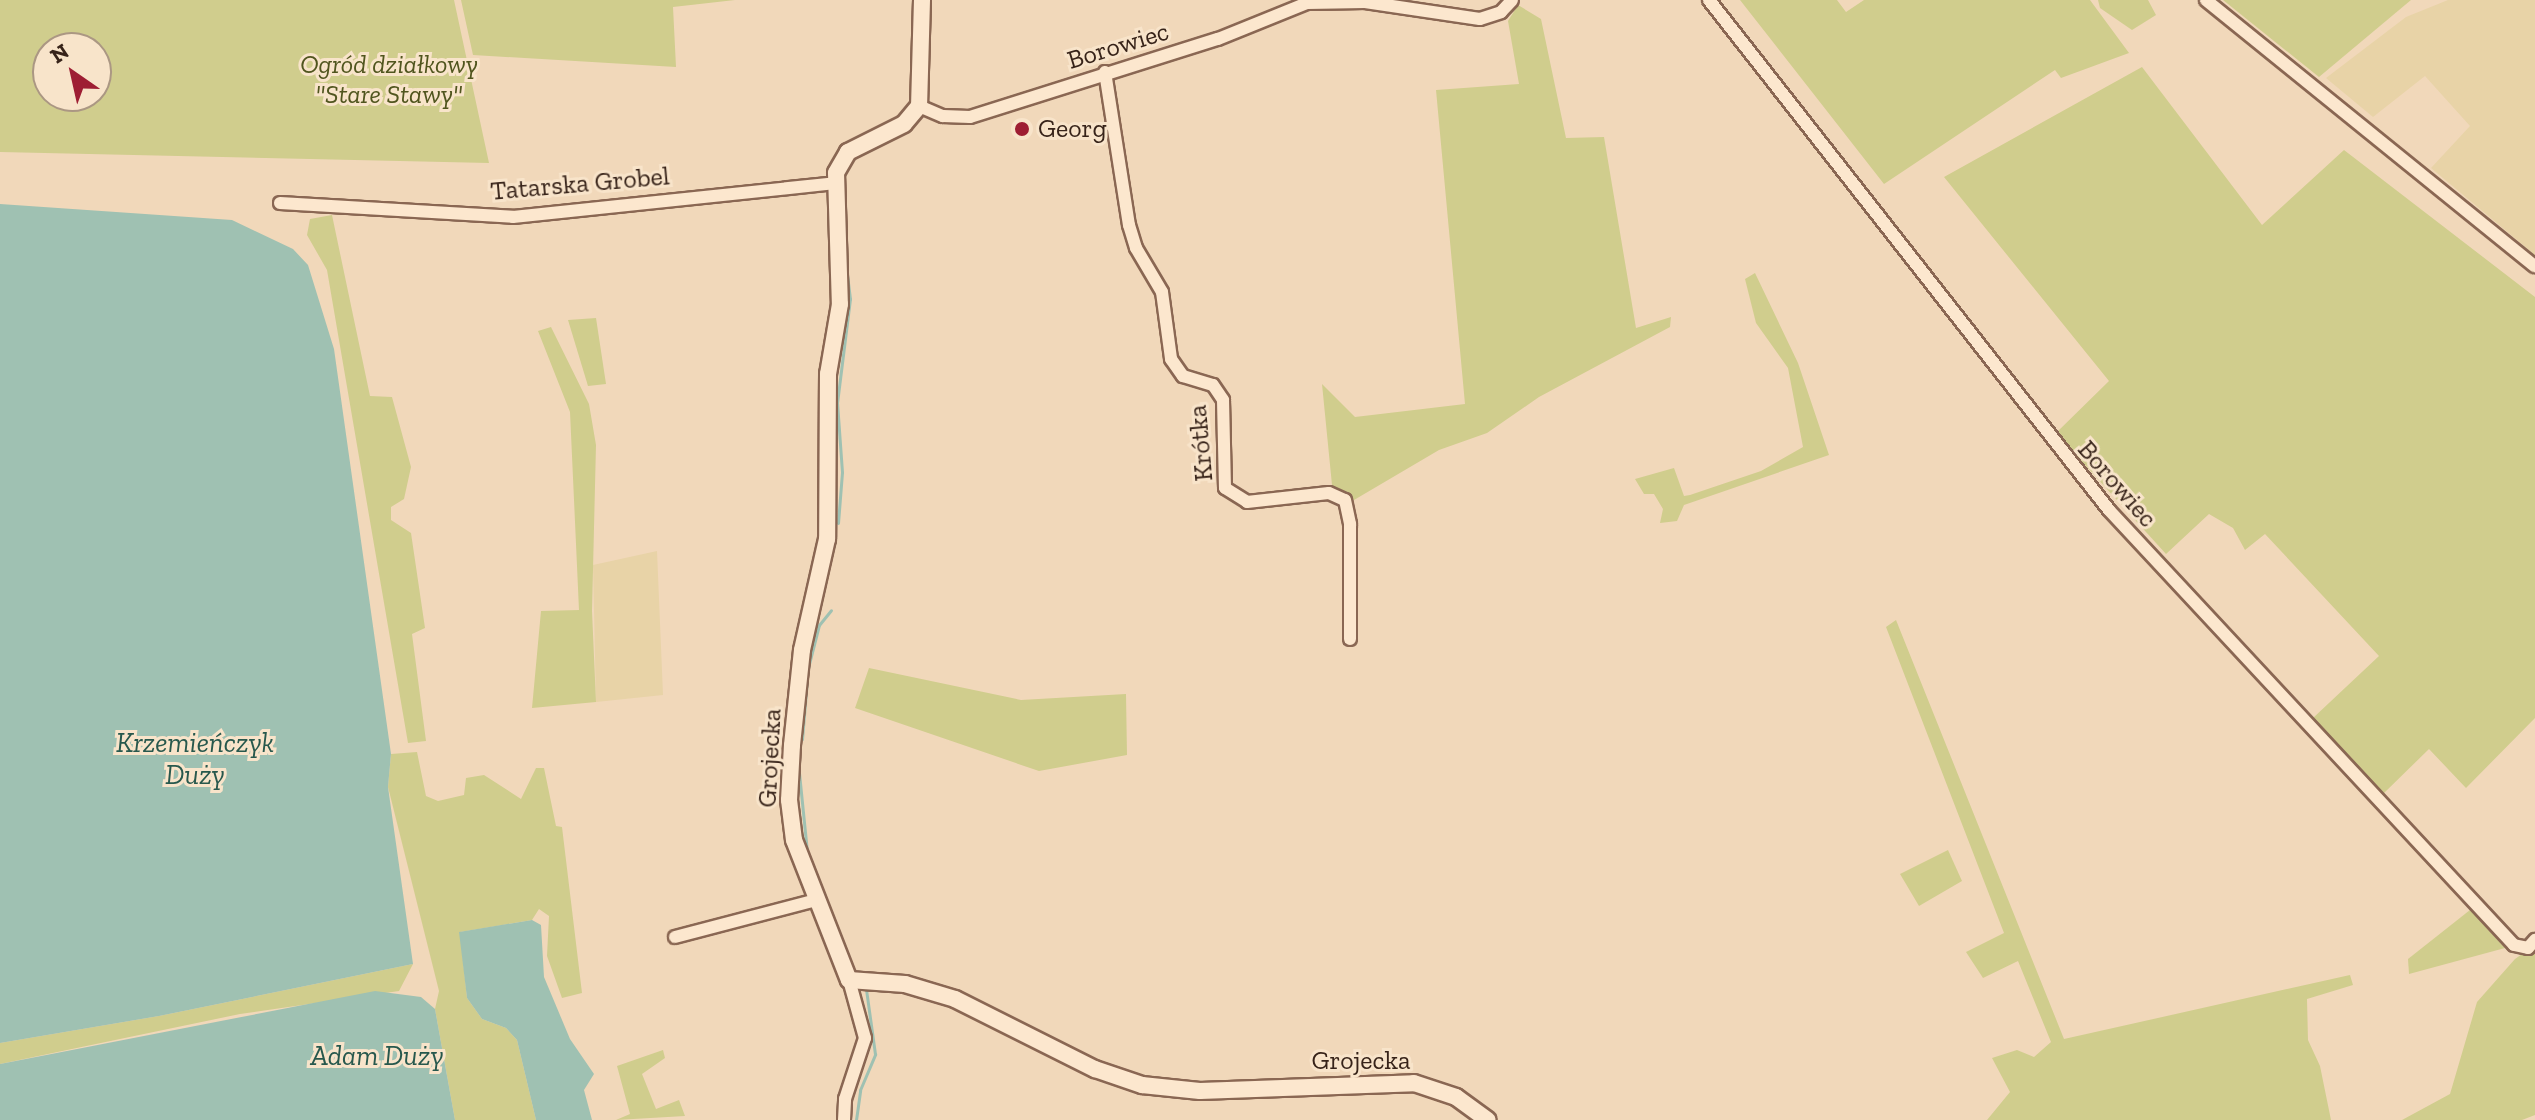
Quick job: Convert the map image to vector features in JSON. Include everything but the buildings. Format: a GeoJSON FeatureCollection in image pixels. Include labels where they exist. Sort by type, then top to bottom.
{"type":"FeatureCollection","features":[{"type":"Feature","properties":{"kind":"street"},"geometry":{"type":"LineString","coordinates":[[835,183],[848,152],[904,124],[919,106],[922,0]]}},
{"type":"Feature","properties":{"kind":"street","name":"Borowiec"},"geometry":{"type":"LineString","coordinates":[[919,106],[943,116],[970,117],[1105,72],[1218,39],[1317,1],[1365,2],[1480,19],[1501,12],[1512,0]]}},
{"type":"Feature","properties":{"kind":"street","name":"Borowiec"},"geometry":{"type":"LineString","coordinates":[[1709,0],[2109,510],[2514,945],[2528,948],[2535,940]]}},
{"type":"Feature","properties":{"kind":"street"},"geometry":{"type":"LineString","coordinates":[[2206,0],[2535,266]]}},
{"type":"Feature","properties":{"kind":"street","name":"Krótka"},"geometry":{"type":"LineString","coordinates":[[1105,72],[1129,225],[1162,292],[1171,359],[1183,376],[1213,385],[1223,400],[1225,488],[1247,502],[1329,493],[1344,500],[1349,514],[1350,639]]}},
{"type":"Feature","properties":{"kind":"street","name":"Tatarska Grobel"},"geometry":{"type":"LineString","coordinates":[[280,203],[513,217],[835,183]]}},
{"type":"Feature","properties":{"kind":"street","name":"Grojecka"},"geometry":{"type":"LineString","coordinates":[[835,183],[840,304],[828,374],[827,539],[802,650],[788,789],[797,852],[849,980],[897,982],[955,999],[1101,1073],[1142,1085],[1200,1091],[1414,1083],[1456,1097],[1488,1120]]}},
{"type":"Feature","properties":{"kind":"street"},"geometry":{"type":"LineString","coordinates":[[675,937],[816,900]]}},
{"type":"Feature","properties":{"kind":"street"},"geometry":{"type":"LineString","coordinates":[[844,1120],[845,1099],[865,1038],[849,980]]}},
{"type":"Feature","properties":{"kind":"shaded area"},"geometry":{"type":"Polygon","coordinates":[[[2448,0],[2535,0],[2535,255],[2431,168],[2470,126],[2425,76],[2373,117],[2326,78],[2406,17],[2448,0]]]}},
{"type":"Feature","properties":{"kind":"shaded area"},"geometry":{"type":"Polygon","coordinates":[[[657,551],[663,695],[596,702],[593,565],[657,551]]]}},
{"type":"Feature","properties":{"kind":"green space","name":"Ogród działkowy \"Stare Stawy\""},"geometry":{"type":"Polygon","coordinates":[[[0,0],[454,0],[489,163],[0,152],[0,0]]]}},
{"type":"Feature","properties":{"kind":"green space"},"geometry":{"type":"Polygon","coordinates":[[[461,0],[735,0],[673,7],[676,67],[473,55],[461,0]]]}},
{"type":"Feature","properties":{"kind":"green space"},"geometry":{"type":"Polygon","coordinates":[[[1740,0],[1837,0],[1846,12],[1864,0],[2090,0],[2129,53],[2061,78],[2055,70],[1884,184],[1740,0]]]}},
{"type":"Feature","properties":{"kind":"green space"},"geometry":{"type":"Polygon","coordinates":[[[2098,0],[2148,0],[2156,15],[2132,30],[2100,8],[2098,0]]]}},
{"type":"Feature","properties":{"kind":"green space"},"geometry":{"type":"Polygon","coordinates":[[[2223,0],[2411,0],[2319,77],[2223,0]]]}},
{"type":"Feature","properties":{"kind":"green space"},"geometry":{"type":"Polygon","coordinates":[[[1518,5],[1541,19],[1566,138],[1604,137],[1636,328],[1671,317],[1670,327],[1539,397],[1487,433],[1439,450],[1354,500],[1332,485],[1322,384],[1355,417],[1465,404],[1436,90],[1519,84],[1508,21],[1518,5]]]}},
{"type":"Feature","properties":{"kind":"green space"},"geometry":{"type":"Polygon","coordinates":[[[2142,67],[2262,225],[2344,150],[2535,297],[2535,718],[2466,788],[2429,749],[2382,795],[2313,718],[2379,656],[2265,534],[2245,550],[2233,528],[2209,514],[2166,554],[2056,433],[2109,381],[1944,177],[2142,67]]]}},
{"type":"Feature","properties":{"kind":"green space"},"geometry":{"type":"Polygon","coordinates":[[[332,215],[370,396],[392,397],[411,467],[404,499],[391,507],[391,520],[411,533],[425,628],[412,634],[426,741],[408,743],[327,270],[307,235],[310,219],[332,215]]]}},
{"type":"Feature","properties":{"kind":"green space"},"geometry":{"type":"Polygon","coordinates":[[[1755,273],[1798,363],[1829,455],[1684,505],[1677,521],[1660,523],[1663,509],[1654,494],[1644,494],[1635,479],[1674,468],[1684,496],[1690,495],[1761,471],[1803,447],[1788,368],[1756,323],[1745,279],[1755,273]]]}},
{"type":"Feature","properties":{"kind":"green space"},"geometry":{"type":"Polygon","coordinates":[[[596,318],[606,384],[588,386],[568,320],[596,318]]]}},
{"type":"Feature","properties":{"kind":"green space"},"geometry":{"type":"Polygon","coordinates":[[[551,327],[589,404],[596,445],[592,611],[596,702],[532,708],[541,611],[579,610],[570,412],[538,331],[551,327]]]}},
{"type":"Feature","properties":{"kind":"green space"},"geometry":{"type":"Polygon","coordinates":[[[1896,620],[2064,1039],[2350,975],[2353,985],[2307,999],[2308,1040],[2320,1066],[2331,1120],[1987,1120],[2010,1092],[1992,1058],[2017,1050],[2034,1057],[2051,1042],[2018,961],[1983,978],[1966,952],[2004,933],[1886,627],[1896,620]]]}},
{"type":"Feature","properties":{"kind":"green space"},"geometry":{"type":"Polygon","coordinates":[[[869,668],[1021,700],[1126,694],[1127,755],[1039,771],[855,708],[869,668]]]}},
{"type":"Feature","properties":{"kind":"green space"},"geometry":{"type":"Polygon","coordinates":[[[417,752],[426,796],[438,801],[464,795],[466,778],[484,775],[521,799],[536,768],[544,768],[556,826],[562,827],[582,993],[562,998],[547,956],[549,916],[539,909],[532,920],[460,932],[467,998],[482,1019],[506,1028],[517,1040],[536,1120],[455,1120],[435,1009],[439,991],[388,787],[391,754],[417,752]]]}},
{"type":"Feature","properties":{"kind":"green space"},"geometry":{"type":"Polygon","coordinates":[[[1948,850],[1962,881],[1919,906],[1900,874],[1948,850]]]}},
{"type":"Feature","properties":{"kind":"green space"},"geometry":{"type":"Polygon","coordinates":[[[2470,910],[2505,948],[2409,974],[2408,959],[2470,910]]]}},
{"type":"Feature","properties":{"kind":"green space"},"geometry":{"type":"Polygon","coordinates":[[[2535,945],[2535,1115],[2522,1120],[2402,1120],[2450,1094],[2477,1002],[2515,959],[2535,945]]]}},
{"type":"Feature","properties":{"kind":"green space"},"geometry":{"type":"Polygon","coordinates":[[[413,964],[399,991],[240,1014],[0,1064],[0,1043],[159,1016],[413,964]]]}},
{"type":"Feature","properties":{"kind":"green space"},"geometry":{"type":"Polygon","coordinates":[[[663,1050],[665,1058],[642,1074],[656,1109],[679,1100],[685,1116],[616,1120],[630,1114],[617,1066],[663,1050]]]}},
{"type":"Feature","properties":{"kind":"water","name":"Krzemieńczyk Duży"},"geometry":{"type":"Polygon","coordinates":[[[0,204],[232,220],[293,249],[308,265],[334,349],[391,754],[388,787],[413,964],[159,1016],[0,1043],[0,204]]]}},
{"type":"Feature","properties":{"kind":"water"},"geometry":{"type":"Polygon","coordinates":[[[532,920],[541,925],[544,977],[570,1039],[594,1074],[584,1090],[592,1120],[536,1120],[517,1040],[506,1028],[482,1019],[467,998],[459,932],[532,920]]]}},
{"type":"Feature","properties":{"kind":"water","name":"Adam Duży"},"geometry":{"type":"Polygon","coordinates":[[[375,991],[421,997],[435,1009],[455,1120],[0,1120],[0,1064],[375,991]]]}},
{"type":"Feature","properties":{"kind":"waterway"},"geometry":{"type":"LineString","coordinates":[[844,192],[845,224]]}},
{"type":"Feature","properties":{"kind":"waterway"},"geometry":{"type":"LineString","coordinates":[[838,523],[842,472],[837,403],[850,299],[847,275]]}},
{"type":"Feature","properties":{"kind":"waterway"},"geometry":{"type":"LineString","coordinates":[[808,668],[819,625],[831,610]]}},
{"type":"Feature","properties":{"kind":"waterway"},"geometry":{"type":"LineString","coordinates":[[802,739],[807,680]]}},
{"type":"Feature","properties":{"kind":"waterway"},"geometry":{"type":"LineString","coordinates":[[799,773],[807,852]]}},
{"type":"Feature","properties":{"kind":"waterway"},"geometry":{"type":"LineString","coordinates":[[829,907],[844,946]]}},
{"type":"Feature","properties":{"kind":"waterway"},"geometry":{"type":"LineString","coordinates":[[856,1120],[860,1090],[875,1054],[866,989]]}},
{"type":"Feature","properties":{"kind":"place","name":"Georg"},"geometry":{"type":"Point","coordinates":[1022,129]}}]}
